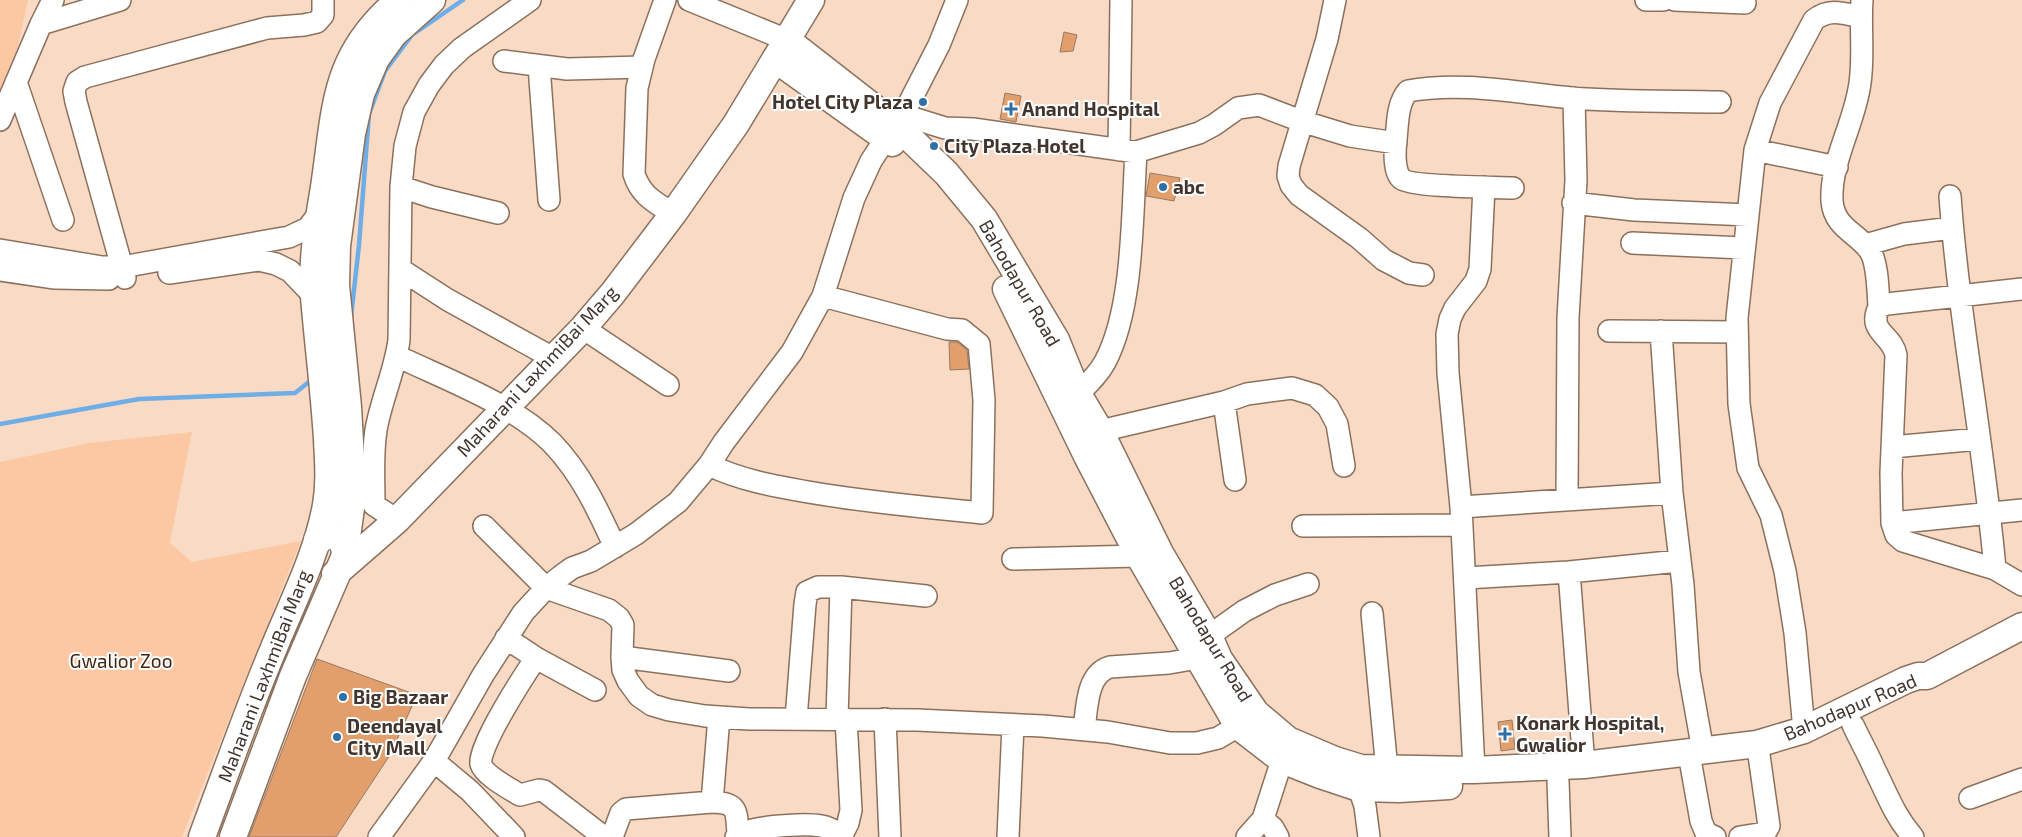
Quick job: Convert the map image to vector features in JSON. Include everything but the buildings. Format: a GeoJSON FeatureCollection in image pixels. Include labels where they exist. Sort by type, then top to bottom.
{"type":"FeatureCollection","features":[{"type":"Feature","properties":{"kind":"highway"},"geometry":{"type":"LineString","coordinates":[[314,549],[325,534],[340,536],[342,559]]}},
{"type":"Feature","properties":{"kind":"main road"},"geometry":{"type":"LineString","coordinates":[[314,549],[312,569],[321,575],[332,576],[342,559],[353,494],[337,410],[319,230],[331,128],[336,98],[345,71],[360,41],[383,13],[399,0]]}},
{"type":"Feature","properties":{"kind":"main road"},"geometry":{"type":"LineString","coordinates":[[319,230],[352,134],[362,94],[376,59],[394,34],[432,0]]}},
{"type":"Feature","properties":{"kind":"main road","name":"Maharani LaxhmiBai Marg"},"geometry":{"type":"LineString","coordinates":[[232,837],[293,676],[342,559],[397,520],[583,328],[613,293],[673,214],[736,124],[810,0]]}},
{"type":"Feature","properties":{"kind":"main road","name":"Bahodapur Road"},"geometry":{"type":"LineString","coordinates":[[781,49],[895,126],[946,173],[984,219],[1056,340],[1078,394],[1100,431],[1160,553],[1203,647],[1219,659],[1256,713],[1288,740],[1335,760],[1362,768],[1387,770],[1474,770],[1697,758],[1757,744],[1804,730],[1906,680],[1918,676],[1927,676],[1993,643],[2022,626]]}},
{"type":"Feature","properties":{"kind":"main road"},"geometry":{"type":"LineString","coordinates":[[895,126],[934,181],[980,237],[1087,456],[1139,556],[1203,647],[1238,726],[1282,760],[1359,788],[1399,789],[1558,781],[1697,758],[1759,756],[1807,746],[1853,725],[1904,699],[1927,676]]}},
{"type":"Feature","properties":{"kind":"main road","name":"Maharani LaxhmiBai Marg"},"geometry":{"type":"LineString","coordinates":[[202,837],[257,689],[314,549],[330,484],[337,410]]}},
{"type":"Feature","properties":{"kind":"main road"},"geometry":{"type":"LineString","coordinates":[[1993,643],[2022,651]]}},
{"type":"Feature","properties":{"kind":"street"},"geometry":{"type":"LineString","coordinates":[[0,120],[53,0]]}},
{"type":"Feature","properties":{"kind":"street"},"geometry":{"type":"LineString","coordinates":[[41,24],[120,0]]}},
{"type":"Feature","properties":{"kind":"street"},"geometry":{"type":"LineString","coordinates":[[124,272],[76,102],[74,90],[77,82],[85,77],[266,28],[317,22],[323,15],[323,0]]}},
{"type":"Feature","properties":{"kind":"street"},"geometry":{"type":"LineString","coordinates":[[397,520],[374,505],[373,462],[376,431],[397,356],[400,321],[400,187],[405,146],[414,112],[429,85],[444,65],[462,48],[530,0]]}},
{"type":"Feature","properties":{"kind":"street"},"geometry":{"type":"LineString","coordinates":[[665,0],[642,67],[637,88],[634,174],[638,187],[673,214]]}},
{"type":"Feature","properties":{"kind":"street"},"geometry":{"type":"LineString","coordinates":[[689,0],[781,49]]}},
{"type":"Feature","properties":{"kind":"street"},"geometry":{"type":"LineString","coordinates":[[379,837],[434,761],[506,638],[523,613],[546,588],[572,568],[591,561],[615,547],[654,521],[678,502],[709,465],[724,442],[792,352],[823,296],[854,198],[871,161],[895,126],[939,45],[957,0]]}},
{"type":"Feature","properties":{"kind":"street"},"geometry":{"type":"LineString","coordinates":[[1078,394],[1097,375],[1112,347],[1128,278],[1128,151],[1121,0]]}},
{"type":"Feature","properties":{"kind":"street"},"geometry":{"type":"LineString","coordinates":[[1335,0],[1327,40],[1301,121],[1288,176],[1291,185],[1299,195],[1359,238],[1384,260],[1409,272],[1423,275]]}},
{"type":"Feature","properties":{"kind":"street"},"geometry":{"type":"LineString","coordinates":[[1646,0],[1663,0]]}},
{"type":"Feature","properties":{"kind":"street"},"geometry":{"type":"LineString","coordinates":[[1674,0],[1744,3]]}},
{"type":"Feature","properties":{"kind":"street"},"geometry":{"type":"LineString","coordinates":[[1804,730],[1794,633],[1781,553],[1771,515],[1748,468],[1739,404],[1737,332],[1743,248],[1756,150],[1770,103],[1814,20],[1830,11],[1861,8],[1862,61],[1860,84],[1833,180],[1832,203],[1837,217],[1844,228],[1865,245],[1871,253],[1874,262],[1879,307],[1876,314],[1876,324],[1880,332],[1890,340],[1896,355],[1892,447],[1892,523],[1896,534],[1903,541],[1995,569],[2022,585]]}},
{"type":"Feature","properties":{"kind":"street"},"geometry":{"type":"LineString","coordinates":[[504,61],[567,69],[642,67]]}},
{"type":"Feature","properties":{"kind":"street"},"geometry":{"type":"LineString","coordinates":[[539,66],[549,200]]}},
{"type":"Feature","properties":{"kind":"street"},"geometry":{"type":"LineString","coordinates":[[16,82],[63,220]]}},
{"type":"Feature","properties":{"kind":"street"},"geometry":{"type":"LineString","coordinates":[[1513,188],[1409,182],[1401,179],[1397,172],[1396,142],[1402,98],[1408,91],[1449,88],[1647,102],[1720,102]]}},
{"type":"Feature","properties":{"kind":"street"},"geometry":{"type":"LineString","coordinates":[[1567,499],[1568,318],[1576,158],[1574,98]]}},
{"type":"Feature","properties":{"kind":"street"},"geometry":{"type":"LineString","coordinates":[[895,126],[974,129],[1128,151],[1199,133],[1238,108],[1247,105],[1260,105],[1301,121],[1350,136],[1396,142]]}},
{"type":"Feature","properties":{"kind":"street"},"geometry":{"type":"LineString","coordinates":[[1756,150],[1837,167]]}},
{"type":"Feature","properties":{"kind":"street"},"geometry":{"type":"LineString","coordinates":[[400,187],[498,213]]}},
{"type":"Feature","properties":{"kind":"street"},"geometry":{"type":"LineString","coordinates":[[1474,770],[1466,578],[1448,373],[1447,334],[1450,319],[1455,308],[1476,281],[1480,269],[1484,187]]}},
{"type":"Feature","properties":{"kind":"street"},"geometry":{"type":"LineString","coordinates":[[1950,196],[1960,297],[1990,514],[1995,569]]}},
{"type":"Feature","properties":{"kind":"street"},"geometry":{"type":"LineString","coordinates":[[1573,203],[1634,210],[1748,215]]}},
{"type":"Feature","properties":{"kind":"street"},"geometry":{"type":"LineString","coordinates":[[1865,245],[1904,234],[1952,228]]}},
{"type":"Feature","properties":{"kind":"street"},"geometry":{"type":"LineString","coordinates":[[0,250],[124,272],[319,230]]}},
{"type":"Feature","properties":{"kind":"street"},"geometry":{"type":"LineString","coordinates":[[1632,243],[1743,248]]}},
{"type":"Feature","properties":{"kind":"street"},"geometry":{"type":"LineString","coordinates":[[0,270],[55,278],[259,260],[290,270],[325,290]]}},
{"type":"Feature","properties":{"kind":"street"},"geometry":{"type":"LineString","coordinates":[[400,269],[448,300],[553,358]]}},
{"type":"Feature","properties":{"kind":"street"},"geometry":{"type":"LineString","coordinates":[[1879,307],[1888,304],[2022,289]]}},
{"type":"Feature","properties":{"kind":"street"},"geometry":{"type":"LineString","coordinates":[[709,465],[730,475],[791,489],[839,497],[982,513],[984,400],[979,344],[962,330],[947,329],[823,296]]}},
{"type":"Feature","properties":{"kind":"street"},"geometry":{"type":"LineString","coordinates":[[583,328],[668,385]]}},
{"type":"Feature","properties":{"kind":"street"},"geometry":{"type":"LineString","coordinates":[[1661,330],[1672,493],[1682,585],[1701,821],[1706,833],[1715,837]]}},
{"type":"Feature","properties":{"kind":"street"},"geometry":{"type":"LineString","coordinates":[[1609,331],[1737,332]]}},
{"type":"Feature","properties":{"kind":"street"},"geometry":{"type":"LineString","coordinates":[[397,356],[506,408],[552,443],[570,464],[586,488],[615,547]]}},
{"type":"Feature","properties":{"kind":"street"},"geometry":{"type":"LineString","coordinates":[[1100,431],[1224,402],[1247,394],[1292,388],[1316,395],[1328,406],[1337,424],[1342,442],[1344,466]]}},
{"type":"Feature","properties":{"kind":"street"},"geometry":{"type":"LineString","coordinates":[[1224,402],[1235,480]]}},
{"type":"Feature","properties":{"kind":"street"},"geometry":{"type":"LineString","coordinates":[[1892,447],[1979,439]]}},
{"type":"Feature","properties":{"kind":"street"},"geometry":{"type":"LineString","coordinates":[[1303,526],[1462,516],[1567,499],[1672,493]]}},
{"type":"Feature","properties":{"kind":"street"},"geometry":{"type":"LineString","coordinates":[[1892,523],[2022,510]]}},
{"type":"Feature","properties":{"kind":"street"},"geometry":{"type":"LineString","coordinates":[[484,526],[546,588],[609,610],[619,618],[623,625],[622,657],[628,681],[639,696],[652,705],[669,710],[719,717],[841,718],[1013,724],[1084,730],[1170,743],[1197,743],[1218,738],[1238,726]]}},
{"type":"Feature","properties":{"kind":"street"},"geometry":{"type":"LineString","coordinates":[[1013,559],[1139,556]]}},
{"type":"Feature","properties":{"kind":"street"},"geometry":{"type":"LineString","coordinates":[[1466,578],[1569,572],[1679,561]]}},
{"type":"Feature","properties":{"kind":"street"},"geometry":{"type":"LineString","coordinates":[[1569,572],[1584,765]]}},
{"type":"Feature","properties":{"kind":"street"},"geometry":{"type":"LineString","coordinates":[[1084,730],[1090,688],[1096,675],[1102,670],[1110,667],[1185,661],[1244,611],[1275,595],[1308,584]]}},
{"type":"Feature","properties":{"kind":"street"},"geometry":{"type":"LineString","coordinates":[[796,719],[804,604],[807,592],[818,587],[841,587],[926,596]]}},
{"type":"Feature","properties":{"kind":"street"},"geometry":{"type":"LineString","coordinates":[[612,837],[621,813],[626,809],[724,802],[732,805],[735,810],[737,836],[755,830],[788,826],[820,826],[834,830],[841,837],[848,824],[851,810],[841,718],[841,587]]}},
{"type":"Feature","properties":{"kind":"street"},"geometry":{"type":"LineString","coordinates":[[1372,612],[1387,770]]}},
{"type":"Feature","properties":{"kind":"street"},"geometry":{"type":"LineString","coordinates":[[506,638],[536,658],[595,690]]}},
{"type":"Feature","properties":{"kind":"street"},"geometry":{"type":"LineString","coordinates":[[622,657],[729,671]]}},
{"type":"Feature","properties":{"kind":"street"},"geometry":{"type":"LineString","coordinates":[[536,658],[501,714],[481,758],[483,769],[520,795],[539,790],[550,794],[604,837]]}},
{"type":"Feature","properties":{"kind":"street"},"geometry":{"type":"LineString","coordinates":[[470,699],[501,714]]}},
{"type":"Feature","properties":{"kind":"street"},"geometry":{"type":"LineString","coordinates":[[712,802],[719,717]]}},
{"type":"Feature","properties":{"kind":"street"},"geometry":{"type":"LineString","coordinates":[[885,720],[890,837]]}},
{"type":"Feature","properties":{"kind":"street"},"geometry":{"type":"LineString","coordinates":[[1008,837],[1013,724]]}},
{"type":"Feature","properties":{"kind":"street"},"geometry":{"type":"LineString","coordinates":[[1853,725],[1875,769],[1888,802],[1899,821],[1913,837]]}},
{"type":"Feature","properties":{"kind":"street"},"geometry":{"type":"LineString","coordinates":[[1740,837],[1765,833],[1769,826],[1759,756]]}},
{"type":"Feature","properties":{"kind":"street"},"geometry":{"type":"LineString","coordinates":[[1247,837],[1263,819],[1282,760]]}},
{"type":"Feature","properties":{"kind":"street"},"geometry":{"type":"LineString","coordinates":[[434,761],[470,791],[514,837]]}},
{"type":"Feature","properties":{"kind":"street"},"geometry":{"type":"LineString","coordinates":[[1970,798],[2022,779]]}},
{"type":"Feature","properties":{"kind":"street"},"geometry":{"type":"LineString","coordinates":[[1558,781],[1560,837]]}},
{"type":"Feature","properties":{"kind":"street"},"geometry":{"type":"LineString","coordinates":[[1359,788],[1365,806],[1370,837]]}},
{"type":"Feature","properties":{"kind":"street"},"geometry":{"type":"LineString","coordinates":[[1263,819],[1273,828],[1278,837]]}},
{"type":"Feature","properties":{"kind":"green space"},"geometry":{"type":"Polygon","coordinates":[[[0,0],[28,0],[0,128],[0,0]]]}},
{"type":"Feature","properties":{"kind":"green space","name":"Gwalior Zoo"},"geometry":{"type":"Polygon","coordinates":[[[192,432],[170,543],[192,562],[301,541],[182,837],[0,837],[0,462],[89,443],[192,432]]]}},
{"type":"Feature","properties":{"kind":"waterway"},"geometry":{"type":"LineString","coordinates":[[351,317],[359,245],[369,114],[385,71],[412,35],[463,0]]}},
{"type":"Feature","properties":{"kind":"waterway"},"geometry":{"type":"LineString","coordinates":[[0,424],[139,399],[295,393],[314,378]]}},
{"type":"Feature","properties":{"kind":"place","name":"Hotel City Plaza"},"geometry":{"type":"Point","coordinates":[923,102]}},
{"type":"Feature","properties":{"kind":"place","name":"Anand Hospital"},"geometry":{"type":"Point","coordinates":[1011,109]}},
{"type":"Feature","properties":{"kind":"place","name":"City Plaza Hotel"},"geometry":{"type":"Point","coordinates":[934,146]}},
{"type":"Feature","properties":{"kind":"place","name":"abc"},"geometry":{"type":"Point","coordinates":[1163,187]}},
{"type":"Feature","properties":{"kind":"place","name":"Big Bazaar"},"geometry":{"type":"Point","coordinates":[343,697]}},
{"type":"Feature","properties":{"kind":"place","name":"Konark Hospital, Gwalior"},"geometry":{"type":"Point","coordinates":[1505,734]}},
{"type":"Feature","properties":{"kind":"place","name":"Deendayal City Mall"},"geometry":{"type":"Point","coordinates":[337,737]}}]}
